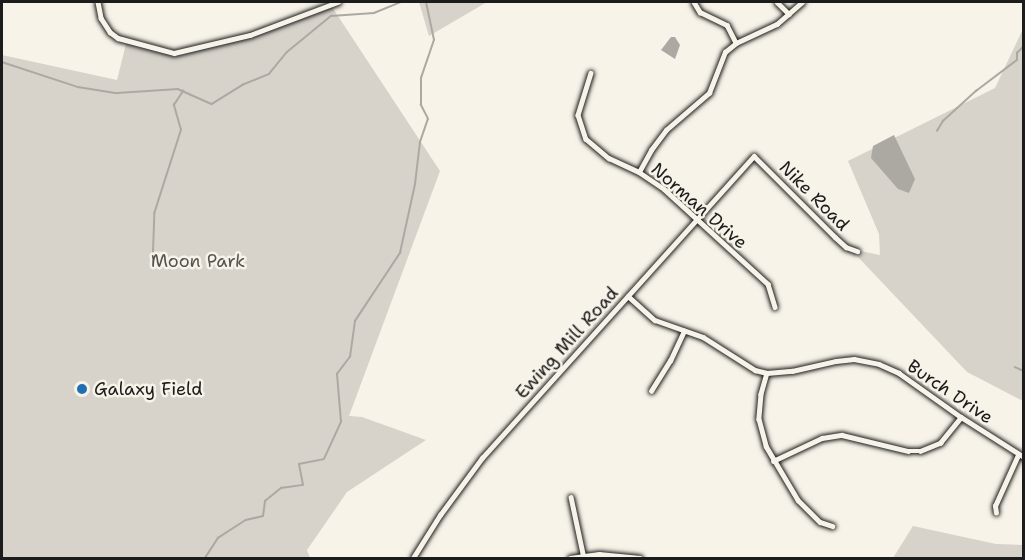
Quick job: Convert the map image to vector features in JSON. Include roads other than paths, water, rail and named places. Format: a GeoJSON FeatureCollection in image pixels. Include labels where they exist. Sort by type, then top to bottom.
{"type":"FeatureCollection","features":[{"type":"Feature","properties":{"kind":"street"},"geometry":{"type":"LineString","coordinates":[[98,2],[101,18],[110,32],[118,38],[162,52],[174,53],[250,35],[338,2]]}},
{"type":"Feature","properties":{"kind":"street"},"geometry":{"type":"LineString","coordinates":[[694,2],[700,12],[727,25],[735,44]]}},
{"type":"Feature","properties":{"kind":"street"},"geometry":{"type":"LineString","coordinates":[[777,2],[789,14]]}},
{"type":"Feature","properties":{"kind":"street"},"geometry":{"type":"LineString","coordinates":[[639,172],[651,150],[666,130],[709,93],[724,52],[735,44],[777,24],[802,2]]}},
{"type":"Feature","properties":{"kind":"street","name":"Norman Drive"},"geometry":{"type":"LineString","coordinates":[[591,73],[578,115],[586,139],[609,158],[639,172],[664,189],[768,284],[776,307]]}},
{"type":"Feature","properties":{"kind":"street","name":"Ewing Mill Road"},"geometry":{"type":"LineString","coordinates":[[413,558],[440,515],[482,458],[754,156]]}},
{"type":"Feature","properties":{"kind":"street","name":"Nike Road"},"geometry":{"type":"LineString","coordinates":[[754,156],[835,237],[846,247],[857,251]]}},
{"type":"Feature","properties":{"kind":"street"},"geometry":{"type":"LineString","coordinates":[[628,296],[655,320],[703,338],[755,370],[767,373],[761,394],[759,419],[766,446],[798,500],[820,522],[832,526]]}},
{"type":"Feature","properties":{"kind":"street"},"geometry":{"type":"LineString","coordinates":[[651,391],[670,361],[684,331]]}},
{"type":"Feature","properties":{"kind":"street","name":"Burch Drive"},"geometry":{"type":"LineString","coordinates":[[767,373],[792,371],[854,359],[879,364],[899,373],[1021,456]]}},
{"type":"Feature","properties":{"kind":"street"},"geometry":{"type":"LineString","coordinates":[[773,461],[822,438],[842,435],[908,451],[920,451],[940,442],[961,417]]}},
{"type":"Feature","properties":{"kind":"street"},"geometry":{"type":"LineString","coordinates":[[996,513],[995,506],[1021,456]]}},
{"type":"Feature","properties":{"kind":"street"},"geometry":{"type":"LineString","coordinates":[[571,497],[583,557]]}},
{"type":"Feature","properties":{"kind":"street"},"geometry":{"type":"LineString","coordinates":[[570,558],[619,555],[640,558]]}},
{"type":"Feature","properties":{"kind":"waterway"},"geometry":{"type":"LineString","coordinates":[[2,62],[78,87],[117,93],[178,89],[212,104],[242,85],[269,74],[287,52],[331,16],[374,13],[401,2]]}},
{"type":"Feature","properties":{"kind":"waterway"},"geometry":{"type":"LineString","coordinates":[[205,558],[218,538],[246,520],[263,516],[265,501],[281,488],[303,485],[299,464],[324,459],[341,422],[337,374],[350,357],[355,321],[400,253],[415,184],[420,142],[428,119],[421,105],[421,78],[434,40],[426,2]]}},
{"type":"Feature","properties":{"kind":"waterway"},"geometry":{"type":"LineString","coordinates":[[937,131],[943,121],[976,91],[1017,60],[1017,53],[1024,46]]}},
{"type":"Feature","properties":{"kind":"waterway"},"geometry":{"type":"LineString","coordinates":[[153,252],[154,214],[181,130],[174,105],[183,91]]}},
{"type":"Feature","properties":{"kind":"waterway"},"geometry":{"type":"LineString","coordinates":[[1015,367],[1024,371]]}},
{"type":"Feature","properties":{"kind":"place","name":"Galaxy Field"},"geometry":{"type":"Point","coordinates":[82,389]}},
{"type":"Feature","properties":{"kind":"park label","name":"Moon Park"},"geometry":{"type":"Point","coordinates":[198,261]}}]}
